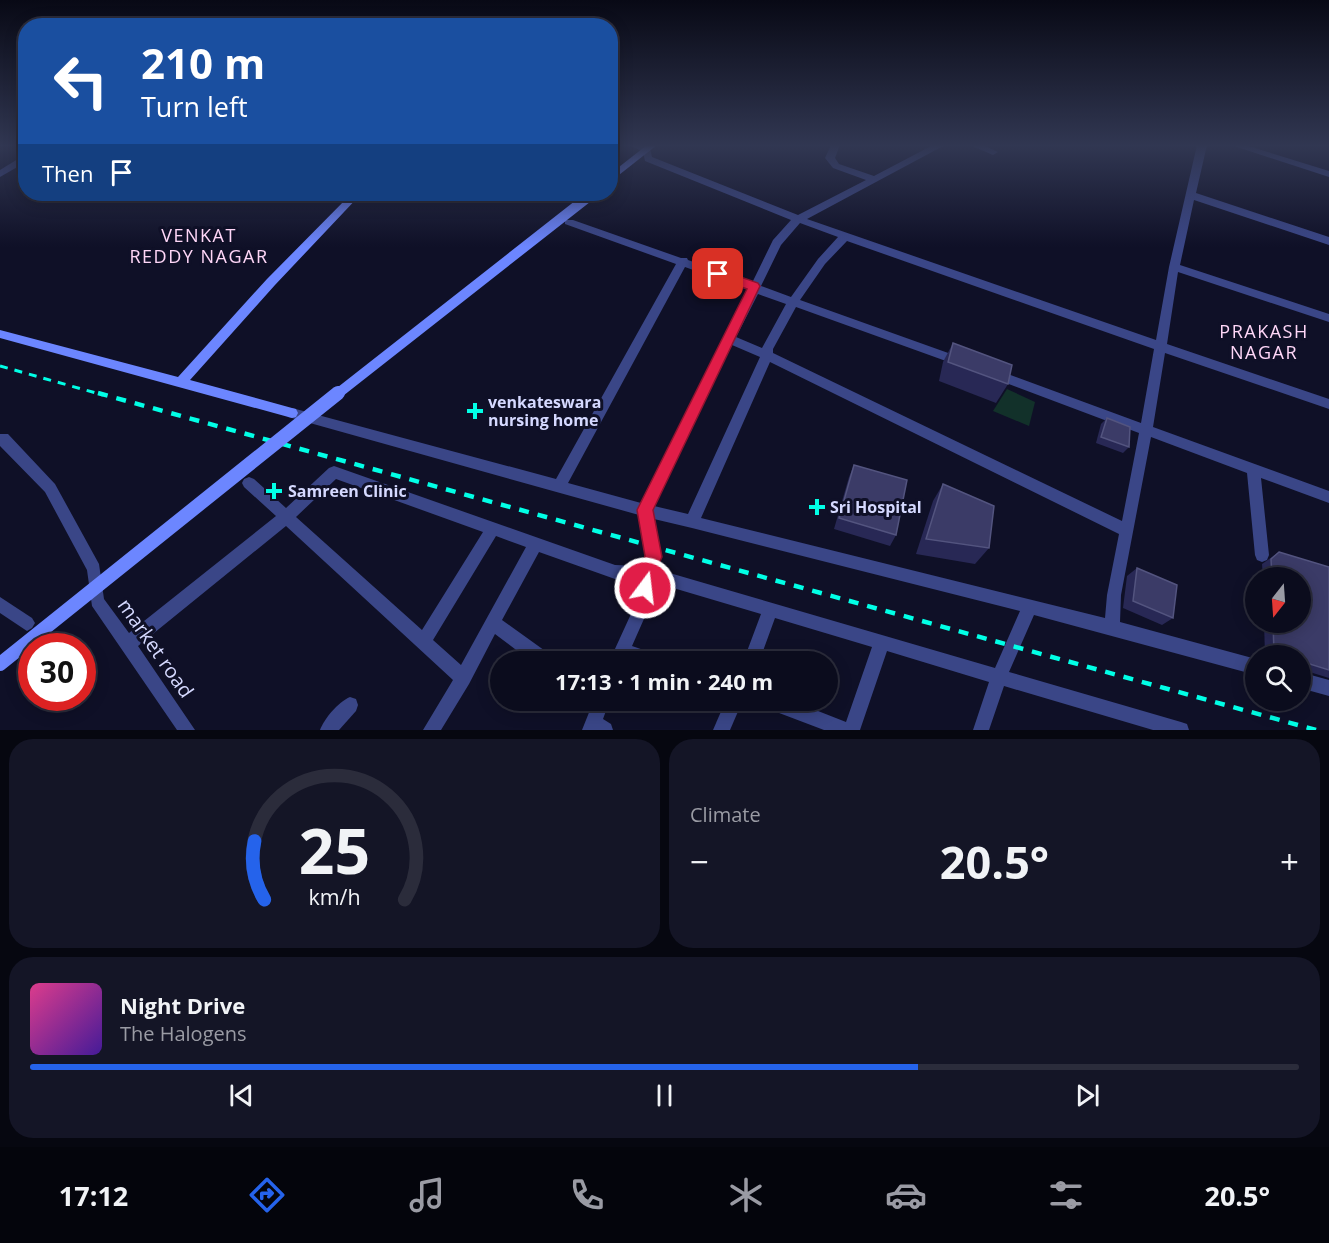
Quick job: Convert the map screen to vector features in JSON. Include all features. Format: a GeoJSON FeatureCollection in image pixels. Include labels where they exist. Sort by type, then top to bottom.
{"type":"FeatureCollection","features":[{"type":"Feature","properties":{"kind":"main road"},"geometry":{"type":"LineString","coordinates":[[176,381],[339,201]]}},
{"type":"Feature","properties":{"kind":"main road"},"geometry":{"type":"LineString","coordinates":[[176,381],[349,201]]}},
{"type":"Feature","properties":{"kind":"main road"},"geometry":{"type":"LineString","coordinates":[[0,664],[292,429],[583,201]]}},
{"type":"Feature","properties":{"kind":"main road"},"geometry":{"type":"LineString","coordinates":[[0,334],[292,413]]}},
{"type":"Feature","properties":{"kind":"street"},"geometry":{"type":"LineString","coordinates":[[698,179],[798,219],[1329,404]]}},
{"type":"Feature","properties":{"kind":"street"},"geometry":{"type":"LineString","coordinates":[[622,651],[643,603],[646,573],[654,557],[645,510],[754,286],[777,243],[798,219],[873,179]]}},
{"type":"Feature","properties":{"kind":"street"},"geometry":{"type":"LineString","coordinates":[[1112,627],[1114,595],[1162,346],[1174,267],[1195,179]]}},
{"type":"Feature","properties":{"kind":"street"},"geometry":{"type":"LineString","coordinates":[[1191,195],[1329,241]]}},
{"type":"Feature","properties":{"kind":"street"},"geometry":{"type":"LineString","coordinates":[[569,222],[754,286],[1146,432],[1329,497]]}},
{"type":"Feature","properties":{"kind":"street"},"geometry":{"type":"LineString","coordinates":[[692,522],[767,355],[767,349],[822,257],[846,236]]}},
{"type":"Feature","properties":{"kind":"street"},"geometry":{"type":"LineString","coordinates":[[559,486],[683,261]]}},
{"type":"Feature","properties":{"kind":"street"},"geometry":{"type":"LineString","coordinates":[[1174,267],[1329,318]]}},
{"type":"Feature","properties":{"kind":"street"},"geometry":{"type":"LineString","coordinates":[[729,339],[767,355],[1128,531]]}},
{"type":"Feature","properties":{"kind":"street"},"geometry":{"type":"LineString","coordinates":[[292,413],[645,510],[1112,627],[1245,664]]}},
{"type":"Feature","properties":{"kind":"street","name":"market road"},"geometry":{"type":"LineString","coordinates":[[2,439],[50,488],[94,569],[97,601],[187,730]]}},
{"type":"Feature","properties":{"kind":"street"},"geometry":{"type":"LineString","coordinates":[[1254,471],[1262,555]]}},
{"type":"Feature","properties":{"kind":"street"},"geometry":{"type":"LineString","coordinates":[[127,645],[287,516],[334,472],[615,572],[646,573],[1181,730]]}},
{"type":"Feature","properties":{"kind":"street"},"geometry":{"type":"LineString","coordinates":[[249,483],[463,678]]}},
{"type":"Feature","properties":{"kind":"street"},"geometry":{"type":"LineString","coordinates":[[423,642],[493,528]]}},
{"type":"Feature","properties":{"kind":"street"},"geometry":{"type":"LineString","coordinates":[[431,730],[463,678],[536,543]]}},
{"type":"Feature","properties":{"kind":"street"},"geometry":{"type":"LineString","coordinates":[[0,604],[27,623]]}},
{"type":"Feature","properties":{"kind":"street"},"geometry":{"type":"LineString","coordinates":[[981,730],[999,677],[1030,607]]}},
{"type":"Feature","properties":{"kind":"street"},"geometry":{"type":"LineString","coordinates":[[755,651],[771,609]]}},
{"type":"Feature","properties":{"kind":"street"},"geometry":{"type":"LineString","coordinates":[[493,623],[530,651]]}},
{"type":"Feature","properties":{"kind":"street"},"geometry":{"type":"LineString","coordinates":[[852,730],[882,642]]}},
{"type":"Feature","properties":{"kind":"street"},"geometry":{"type":"LineString","coordinates":[[1311,683],[1329,688]]}},
{"type":"Feature","properties":{"kind":"street"},"geometry":{"type":"LineString","coordinates":[[328,730],[350,705]]}},
{"type":"Feature","properties":{"kind":"street"},"geometry":{"type":"LineString","coordinates":[[596,727],[600,711]]}},
{"type":"Feature","properties":{"kind":"street"},"geometry":{"type":"LineString","coordinates":[[721,730],[730,711]]}},
{"type":"Feature","properties":{"kind":"street"},"geometry":{"type":"LineString","coordinates":[[796,711],[846,730]]}},
{"type":"Feature","properties":{"kind":"green space"},"geometry":{"type":"Polygon","coordinates":[[[1007,389],[1035,402],[1029,426],[993,411],[1007,389]]]}},
{"type":"Feature","properties":{"kind":"building"},"geometry":{"type":"Polygon","coordinates":[[[953,343],[1012,365],[1008,384],[948,362],[953,343]]]}},
{"type":"Feature","properties":{"kind":"building"},"geometry":{"type":"Polygon","coordinates":[[[1107,418],[1130,427],[1129,447],[1101,437],[1107,418]]]}},
{"type":"Feature","properties":{"kind":"building"},"geometry":{"type":"Polygon","coordinates":[[[854,465],[907,480],[896,535],[839,518],[854,465]]]}},
{"type":"Feature","properties":{"kind":"building"},"geometry":{"type":"Polygon","coordinates":[[[943,484],[994,506],[989,548],[926,539],[943,484]]]}},
{"type":"Feature","properties":{"kind":"building"},"geometry":{"type":"Polygon","coordinates":[[[1279,552],[1329,567],[1329,670],[1311,664],[1311,645],[1274,645],[1273,633],[1311,633],[1311,567],[1271,567],[1271,559],[1279,552]]]}},
{"type":"Feature","properties":{"kind":"building"},"geometry":{"type":"Polygon","coordinates":[[[1137,568],[1177,585],[1173,618],[1133,601],[1137,568]]]}},
{"type":"Feature","properties":{"kind":"railway"},"geometry":{"type":"LineString","coordinates":[[0,366],[103,395]]}},
{"type":"Feature","properties":{"kind":"railway"},"geometry":{"type":"LineString","coordinates":[[98,393],[1316,730]]}},
{"type":"Feature","properties":{"kind":"place","name":"venkateswara nursing home"},"geometry":{"type":"Point","coordinates":[475,411]}},
{"type":"Feature","properties":{"kind":"place","name":"Samreen Clinic"},"geometry":{"type":"Point","coordinates":[274,491]}},
{"type":"Feature","properties":{"kind":"place","name":"Sri Hospital"},"geometry":{"type":"Point","coordinates":[817,507]}},
{"type":"Feature","properties":{"kind":"district","name":"VENKAT REDDY NAGAR"},"geometry":{"type":"Point","coordinates":[199,245]}},
{"type":"Feature","properties":{"kind":"district","name":"PRAKASH NAGAR"},"geometry":{"type":"Point","coordinates":[1264,341]}},
{"type":"Feature","properties":{"kind":"route"},"geometry":{"type":"LineString","coordinates":[[645,588],[646,573],[654,557],[645,510],[754,286],[718,274]]}}]}
